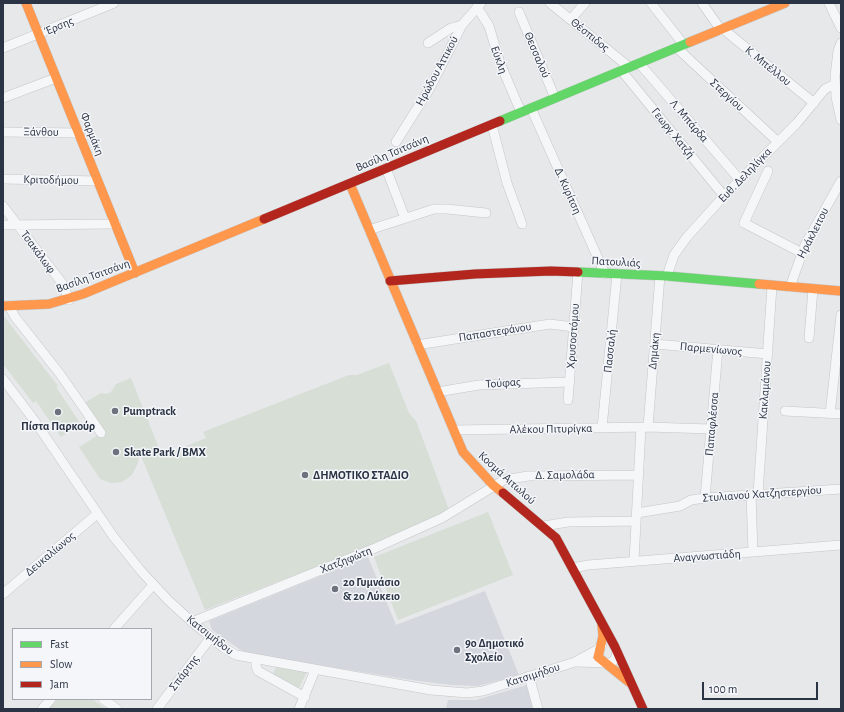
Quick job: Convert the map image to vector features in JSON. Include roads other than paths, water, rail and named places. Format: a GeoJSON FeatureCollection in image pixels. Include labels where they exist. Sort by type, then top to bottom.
{"type":"FeatureCollection","features":[{"type":"Feature","properties":{"kind":"street","name":"Φαρμάκη"},"geometry":{"type":"LineString","coordinates":[[26,3],[136,273]]}},
{"type":"Feature","properties":{"kind":"street","name":"Έρσης"},"geometry":{"type":"LineString","coordinates":[[3,48],[113,3]]}},
{"type":"Feature","properties":{"kind":"street","name":"Θέσπιδος"},"geometry":{"type":"LineString","coordinates":[[550,3],[571,19],[625,68]]}},
{"type":"Feature","properties":{"kind":"street"},"geometry":{"type":"LineString","coordinates":[[571,19],[585,3]]}},
{"type":"Feature","properties":{"kind":"street","name":"Στεργίου"},"geometry":{"type":"LineString","coordinates":[[651,3],[680,46],[778,142]]}},
{"type":"Feature","properties":{"kind":"street","name":"Κ. Μπέλλου"},"geometry":{"type":"LineString","coordinates":[[702,3],[722,30],[814,103]]}},
{"type":"Feature","properties":{"kind":"street","name":"Βασίλη Τσιτσάνη"},"geometry":{"type":"LineString","coordinates":[[6,306],[49,304],[69,300],[492,125],[625,68],[722,30],[785,3]]}},
{"type":"Feature","properties":{"kind":"street"},"geometry":{"type":"LineString","coordinates":[[829,3],[841,28]]}},
{"type":"Feature","properties":{"kind":"street","name":"Ηρώδου Αττικού"},"geometry":{"type":"LineString","coordinates":[[396,142],[430,88],[462,25],[479,5]]}},
{"type":"Feature","properties":{"kind":"street","name":"Εύκλη"},"geometry":{"type":"LineString","coordinates":[[479,5],[489,26],[500,63],[522,112]]}},
{"type":"Feature","properties":{"kind":"street","name":"Θεσσαλού"},"geometry":{"type":"LineString","coordinates":[[519,12],[555,98]]}},
{"type":"Feature","properties":{"kind":"street"},"geometry":{"type":"LineString","coordinates":[[428,43],[451,28],[462,25]]}},
{"type":"Feature","properties":{"kind":"street"},"geometry":{"type":"LineString","coordinates":[[841,43],[838,51],[835,84],[841,120]]}},
{"type":"Feature","properties":{"kind":"street","name":"Λ. Μπάρδα"},"geometry":{"type":"LineString","coordinates":[[639,63],[740,180]]}},
{"type":"Feature","properties":{"kind":"street","name":"Γεωργ. Χατζή"},"geometry":{"type":"LineString","coordinates":[[625,68],[724,196]]}},
{"type":"Feature","properties":{"kind":"street"},"geometry":{"type":"LineString","coordinates":[[3,98],[56,78]]}},
{"type":"Feature","properties":{"kind":"street","name":"Ευθ. Δεληλίγκα"},"geometry":{"type":"LineString","coordinates":[[664,276],[679,247],[724,196],[778,142],[814,103],[826,87],[835,84]]}},
{"type":"Feature","properties":{"kind":"street","name":"Δ. Κυρίτση"},"geometry":{"type":"LineString","coordinates":[[531,108],[605,274]]}},
{"type":"Feature","properties":{"kind":"street"},"geometry":{"type":"LineString","coordinates":[[492,125],[507,183],[522,224]]}},
{"type":"Feature","properties":{"kind":"street","name":"Ξάνθου"},"geometry":{"type":"LineString","coordinates":[[3,132],[79,133]]}},
{"type":"Feature","properties":{"kind":"street"},"geometry":{"type":"LineString","coordinates":[[386,168],[405,218]]}},
{"type":"Feature","properties":{"kind":"street"},"geometry":{"type":"LineString","coordinates":[[768,171],[744,223],[802,253]]}},
{"type":"Feature","properties":{"kind":"street","name":"Κριτοδήμου"},"geometry":{"type":"LineString","coordinates":[[3,179],[98,181]]}},
{"type":"Feature","properties":{"kind":"street","name":"Ηράκλειτου"},"geometry":{"type":"LineString","coordinates":[[790,287],[802,253],[841,181]]}},
{"type":"Feature","properties":{"kind":"street","name":"Κοσμά Αιτωλού"},"geometry":{"type":"LineString","coordinates":[[350,184],[437,392],[466,456],[493,485],[544,526],[558,542],[616,650],[643,709]]}},
{"type":"Feature","properties":{"kind":"street","name":"Τσακάλωφ"},"geometry":{"type":"LineString","coordinates":[[3,206],[62,283],[69,300]]}},
{"type":"Feature","properties":{"kind":"street"},"geometry":{"type":"LineString","coordinates":[[369,230],[405,218],[440,209],[486,213]]}},
{"type":"Feature","properties":{"kind":"street"},"geometry":{"type":"LineString","coordinates":[[3,224],[116,224]]}},
{"type":"Feature","properties":{"kind":"street","name":"Πατουλιάς"},"geometry":{"type":"LineString","coordinates":[[390,281],[505,272],[578,272],[664,276],[841,291]]}},
{"type":"Feature","properties":{"kind":"street","name":"Χρυσοστόμου"},"geometry":{"type":"LineString","coordinates":[[568,400],[578,272]]}},
{"type":"Feature","properties":{"kind":"street","name":"Πασσαλή"},"geometry":{"type":"LineString","coordinates":[[602,428],[617,274]]}},
{"type":"Feature","properties":{"kind":"street","name":"Δημάκη"},"geometry":{"type":"LineString","coordinates":[[634,561],[639,474],[654,344],[664,276]]}},
{"type":"Feature","properties":{"kind":"street","name":"Κακλαμάνου"},"geometry":{"type":"LineString","coordinates":[[753,552],[754,495],[768,354],[772,286]]}},
{"type":"Feature","properties":{"kind":"street"},"geometry":{"type":"LineString","coordinates":[[809,338],[813,289]]}},
{"type":"Feature","properties":{"kind":"street"},"geometry":{"type":"LineString","coordinates":[[6,306],[60,374],[101,433]]}},
{"type":"Feature","properties":{"kind":"street"},"geometry":{"type":"LineString","coordinates":[[830,414],[837,380],[841,315]]}},
{"type":"Feature","properties":{"kind":"street","name":"Παπαστεφάνου"},"geometry":{"type":"LineString","coordinates":[[417,345],[550,324],[574,327]]}},
{"type":"Feature","properties":{"kind":"street","name":"Παρμενίωνος"},"geometry":{"type":"LineString","coordinates":[[654,344],[768,354]]}},
{"type":"Feature","properties":{"kind":"street","name":"Παπαφλέσσα"},"geometry":{"type":"LineString","coordinates":[[705,498],[718,349]]}},
{"type":"Feature","properties":{"kind":"street","name":"Κατσιμήδου"},"geometry":{"type":"LineString","coordinates":[[3,379],[34,420],[97,514],[125,552],[153,585],[192,622],[229,652],[256,660],[459,693],[483,691],[575,662]]}},
{"type":"Feature","properties":{"kind":"street","name":"Τούφας"},"geometry":{"type":"LineString","coordinates":[[437,392],[479,385],[570,382]]}},
{"type":"Feature","properties":{"kind":"street"},"geometry":{"type":"LineString","coordinates":[[785,411],[841,414]]}},
{"type":"Feature","properties":{"kind":"street","name":"Αλέκου Πιτυρίγκα"},"geometry":{"type":"LineString","coordinates":[[454,430],[645,427],[711,429]]}},
{"type":"Feature","properties":{"kind":"street","name":"Δ. Σαμολάδα"},"geometry":{"type":"LineString","coordinates":[[493,485],[512,477],[639,474]]}},
{"type":"Feature","properties":{"kind":"street","name":"Χατζηφώτη"},"geometry":{"type":"LineString","coordinates":[[192,622],[373,549],[442,518],[493,485]]}},
{"type":"Feature","properties":{"kind":"street","name":"Στυλιανού Χατζηστεργίου"},"geometry":{"type":"LineString","coordinates":[[544,526],[568,522],[637,517],[680,506],[691,500],[705,498],[841,489]]}},
{"type":"Feature","properties":{"kind":"street","name":"Δευκαλίωνος"},"geometry":{"type":"LineString","coordinates":[[3,594],[97,514]]}},
{"type":"Feature","properties":{"kind":"street","name":"Αναγνωστιάδη"},"geometry":{"type":"LineString","coordinates":[[573,568],[588,565],[634,561],[841,545]]}},
{"type":"Feature","properties":{"kind":"street"},"geometry":{"type":"LineString","coordinates":[[115,628],[153,585]]}},
{"type":"Feature","properties":{"kind":"street"},"geometry":{"type":"LineString","coordinates":[[601,621],[603,636],[598,657],[633,685]]}},
{"type":"Feature","properties":{"kind":"street","name":"Σπάρτης"},"geometry":{"type":"LineString","coordinates":[[158,709],[211,638]]}},
{"type":"Feature","properties":{"kind":"street"},"geometry":{"type":"LineString","coordinates":[[607,643],[616,650],[613,661],[605,663],[575,662],[607,643]]}},
{"type":"Feature","properties":{"kind":"street"},"geometry":{"type":"LineString","coordinates":[[256,660],[257,669],[305,697]]}},
{"type":"Feature","properties":{"kind":"street"},"geometry":{"type":"LineString","coordinates":[[268,676],[273,663]]}},
{"type":"Feature","properties":{"kind":"street"},"geometry":{"type":"LineString","coordinates":[[299,709],[315,670]]}},
{"type":"Feature","properties":{"kind":"street"},"geometry":{"type":"LineString","coordinates":[[529,676],[538,709]]}},
{"type":"Feature","properties":{"kind":"street"},"geometry":{"type":"LineString","coordinates":[[42,709],[50,700]]}},
{"type":"Feature","properties":{"kind":"street"},"geometry":{"type":"LineString","coordinates":[[104,700],[117,709]]}},
{"type":"Feature","properties":{"kind":"place","name":"Pumptrack"},"geometry":{"type":"Point","coordinates":[115,411]}},
{"type":"Feature","properties":{"kind":"place","name":"Πίστα Παρκούρ"},"geometry":{"type":"Point","coordinates":[58,412]}},
{"type":"Feature","properties":{"kind":"place","name":"Skate Park / BMX"},"geometry":{"type":"Point","coordinates":[116,452]}},
{"type":"Feature","properties":{"kind":"place","name":"ΔΗΜΟΤΙΚΟ ΣΤΑΔΙΟ"},"geometry":{"type":"Point","coordinates":[305,475]}},
{"type":"Feature","properties":{"kind":"place","name":"2ο Γυμνάσιο & 2ο Λύκειο"},"geometry":{"type":"Point","coordinates":[335,589]}},
{"type":"Feature","properties":{"kind":"place","name":"9ο Δημοτικό Σχολείο"},"geometry":{"type":"Point","coordinates":[457,650]}}]}
